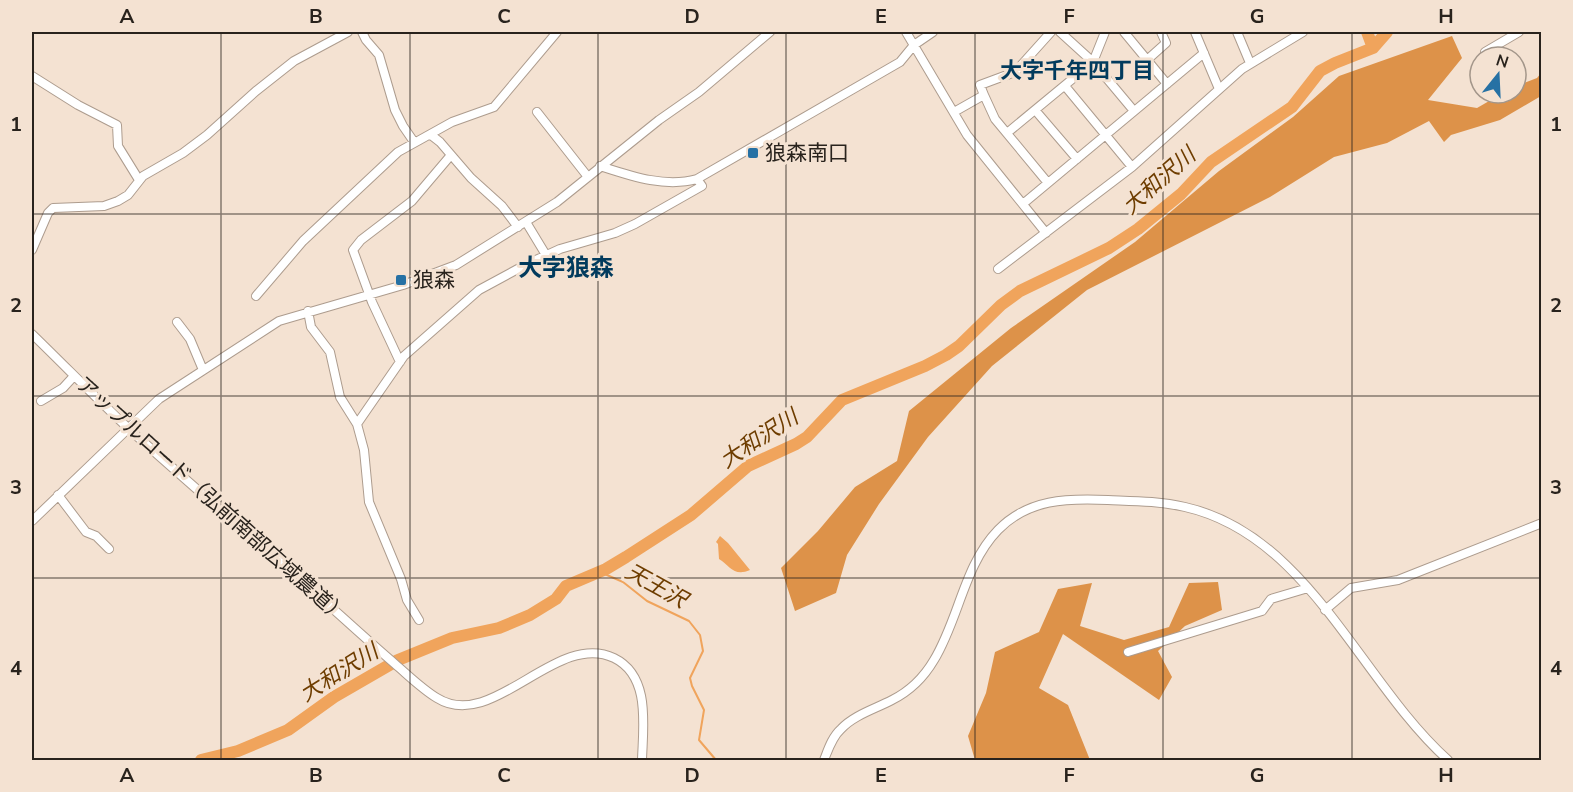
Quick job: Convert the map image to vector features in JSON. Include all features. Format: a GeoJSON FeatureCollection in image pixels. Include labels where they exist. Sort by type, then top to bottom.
{"type":"FeatureCollection","features":[{"type":"Feature","properties":{"kind":"street"},"geometry":{"type":"LineString","coordinates":[[32,249],[48,213],[53,208],[104,206],[118,201],[128,195],[148,172],[183,153],[207,135],[256,90],[294,60],[348,32]]}},
{"type":"Feature","properties":{"kind":"street"},"geometry":{"type":"LineString","coordinates":[[362,32],[379,55],[395,110],[414,141]]}},
{"type":"Feature","properties":{"kind":"street"},"geometry":{"type":"LineString","coordinates":[[256,296],[303,241],[390,159],[414,141],[431,135],[452,122],[494,107],[557,32]]}},
{"type":"Feature","properties":{"kind":"street"},"geometry":{"type":"LineString","coordinates":[[32,520],[159,399],[271,325],[308,311],[440,273],[456,265],[557,202],[659,120],[699,92],[770,32]]}},
{"type":"Feature","properties":{"kind":"street"},"geometry":{"type":"LineString","coordinates":[[906,32],[967,135],[1046,233]]}},
{"type":"Feature","properties":{"kind":"street"},"geometry":{"type":"LineString","coordinates":[[600,166],[651,181],[697,179],[900,62],[914,45],[933,32]]}},
{"type":"Feature","properties":{"kind":"street"},"geometry":{"type":"LineString","coordinates":[[1048,183],[995,119],[980,86],[1015,72],[1051,32]]}},
{"type":"Feature","properties":{"kind":"street"},"geometry":{"type":"LineString","coordinates":[[1060,32],[1093,62],[1134,111]]}},
{"type":"Feature","properties":{"kind":"street"},"geometry":{"type":"LineString","coordinates":[[1007,134],[1093,62],[1105,32]]}},
{"type":"Feature","properties":{"kind":"street"},"geometry":{"type":"LineString","coordinates":[[1124,32],[1167,84]]}},
{"type":"Feature","properties":{"kind":"street"},"geometry":{"type":"LineString","coordinates":[[1147,60],[1166,43],[1161,32]]}},
{"type":"Feature","properties":{"kind":"street"},"geometry":{"type":"LineString","coordinates":[[1197,32],[1219,88]]}},
{"type":"Feature","properties":{"kind":"street"},"geometry":{"type":"LineString","coordinates":[[1237,32],[1250,63]]}},
{"type":"Feature","properties":{"kind":"street"},"geometry":{"type":"LineString","coordinates":[[998,269],[1132,167],[1250,63],[1303,32]]}},
{"type":"Feature","properties":{"kind":"street"},"geometry":{"type":"LineString","coordinates":[[1497,45],[1519,32]]}},
{"type":"Feature","properties":{"kind":"street"},"geometry":{"type":"LineString","coordinates":[[1024,203],[1204,53]]}},
{"type":"Feature","properties":{"kind":"street"},"geometry":{"type":"LineString","coordinates":[[32,76],[71,101],[117,125],[118,146],[139,180]]}},
{"type":"Feature","properties":{"kind":"street"},"geometry":{"type":"LineString","coordinates":[[1065,86],[1132,167]]}},
{"type":"Feature","properties":{"kind":"street"},"geometry":{"type":"LineString","coordinates":[[954,112],[984,94]]}},
{"type":"Feature","properties":{"kind":"street"},"geometry":{"type":"LineString","coordinates":[[1035,110],[1077,159]]}},
{"type":"Feature","properties":{"kind":"street"},"geometry":{"type":"LineString","coordinates":[[537,112],[588,177]]}},
{"type":"Feature","properties":{"kind":"street"},"geometry":{"type":"LineString","coordinates":[[431,135],[440,141],[471,178],[502,206],[518,227]]}},
{"type":"Feature","properties":{"kind":"street"},"geometry":{"type":"LineString","coordinates":[[400,362],[353,254],[356,245],[412,201],[451,155]]}},
{"type":"Feature","properties":{"kind":"street"},"geometry":{"type":"LineString","coordinates":[[357,424],[404,356],[470,297],[546,255],[574,244],[615,233],[635,224],[702,186],[697,179]]}},
{"type":"Feature","properties":{"kind":"street"},"geometry":{"type":"LineString","coordinates":[[526,222],[546,255]]}},
{"type":"Feature","properties":{"kind":"street"},"geometry":{"type":"LineString","coordinates":[[308,311],[311,327],[330,351],[340,397],[357,424],[364,450],[369,502],[401,579],[407,600],[419,620]]}},
{"type":"Feature","properties":{"kind":"street"},"geometry":{"type":"LineString","coordinates":[[177,322],[190,339],[203,370]]}},
{"type":"Feature","properties":{"kind":"street","name":"アップルロード（弘前南部広域農道）"},"geometry":{"type":"LineString","coordinates":[[32,334],[128,427],[436,698],[446,703],[463,706],[488,699],[571,657],[590,653],[611,656],[627,666],[638,684],[642,708],[642,760]]}},
{"type":"Feature","properties":{"kind":"street"},"geometry":{"type":"LineString","coordinates":[[41,401],[63,387],[74,376]]}},
{"type":"Feature","properties":{"kind":"street"},"geometry":{"type":"LineString","coordinates":[[58,495],[86,532],[96,536],[110,549]]}},
{"type":"Feature","properties":{"kind":"street"},"geometry":{"type":"LineString","coordinates":[[824,760],[831,742],[840,729],[854,718],[901,695],[927,672],[940,650],[977,562],[990,538],[1012,518],[1038,504],[1051,501],[1099,499],[1146,501],[1185,507],[1221,520],[1250,535],[1284,561],[1308,588],[1416,727],[1448,760]]}},
{"type":"Feature","properties":{"kind":"street"},"geometry":{"type":"LineString","coordinates":[[1325,610],[1351,588],[1398,580],[1542,523]]}},
{"type":"Feature","properties":{"kind":"street"},"geometry":{"type":"LineString","coordinates":[[1128,652],[1262,611],[1271,599],[1308,588]]}},
{"type":"Feature","properties":{"kind":"shaded area"},"geometry":{"type":"Polygon","coordinates":[[[1452,36],[1462,58],[1428,100],[1477,108],[1482,105],[1526,105],[1500,120],[1451,135],[1444,142],[1429,121],[1387,143],[1334,157],[1270,197],[1087,290],[992,366],[928,437],[879,504],[847,555],[836,593],[795,611],[781,568],[818,531],[855,487],[897,461],[909,411],[1011,328],[1135,242],[1219,171],[1293,117],[1339,76],[1452,36]]]}},
{"type":"Feature","properties":{"kind":"shaded area"},"geometry":{"type":"Polygon","coordinates":[[[1541,73],[1541,96],[1528,104],[1528,81],[1537,78],[1541,73]]]}},
{"type":"Feature","properties":{"kind":"shaded area"},"geometry":{"type":"Polygon","coordinates":[[[720,536],[750,570],[740,572],[733,570],[719,559],[716,542],[720,536]]]}},
{"type":"Feature","properties":{"kind":"shaded area"},"geometry":{"type":"Polygon","coordinates":[[[1218,582],[1222,610],[1185,626],[1158,651],[1172,677],[1159,700],[1063,634],[1039,688],[1068,705],[1090,760],[975,760],[968,736],[986,693],[995,652],[1039,632],[1058,589],[1092,583],[1080,626],[1124,640],[1169,627],[1189,583],[1218,582]]]}},
{"type":"Feature","properties":{"kind":"waterway"},"geometry":{"type":"LineString","coordinates":[[1367,32],[1373,48]]}},
{"type":"Feature","properties":{"kind":"waterway","name":"大和沢川"},"geometry":{"type":"LineString","coordinates":[[201,760],[238,751],[288,730],[334,697],[398,660],[452,638],[499,628],[530,615],[556,599],[566,586],[606,569],[626,557],[691,515],[748,466],[807,437],[842,400],[946,355],[959,346],[1001,305],[1020,291],[1109,248],[1138,229],[1181,194],[1211,162],[1292,107],[1320,71],[1373,48],[1387,32]]}},
{"type":"Feature","properties":{"kind":"waterway","name":"天王沢"},"geometry":{"type":"LineString","coordinates":[[600,572],[623,582],[647,601],[689,621],[700,635],[703,651],[690,678],[704,710],[699,740],[716,760]]}},
{"type":"Feature","properties":{"kind":"place","name":"狼森南口"},"geometry":{"type":"Point","coordinates":[753,153]}},
{"type":"Feature","properties":{"kind":"place","name":"狼森"},"geometry":{"type":"Point","coordinates":[401,280]}},
{"type":"Feature","properties":{"kind":"district","name":"大字千年四丁目"},"geometry":{"type":"Point","coordinates":[1077,71]}},
{"type":"Feature","properties":{"kind":"district","name":"大字狼森"},"geometry":{"type":"Point","coordinates":[566,268]}}]}
